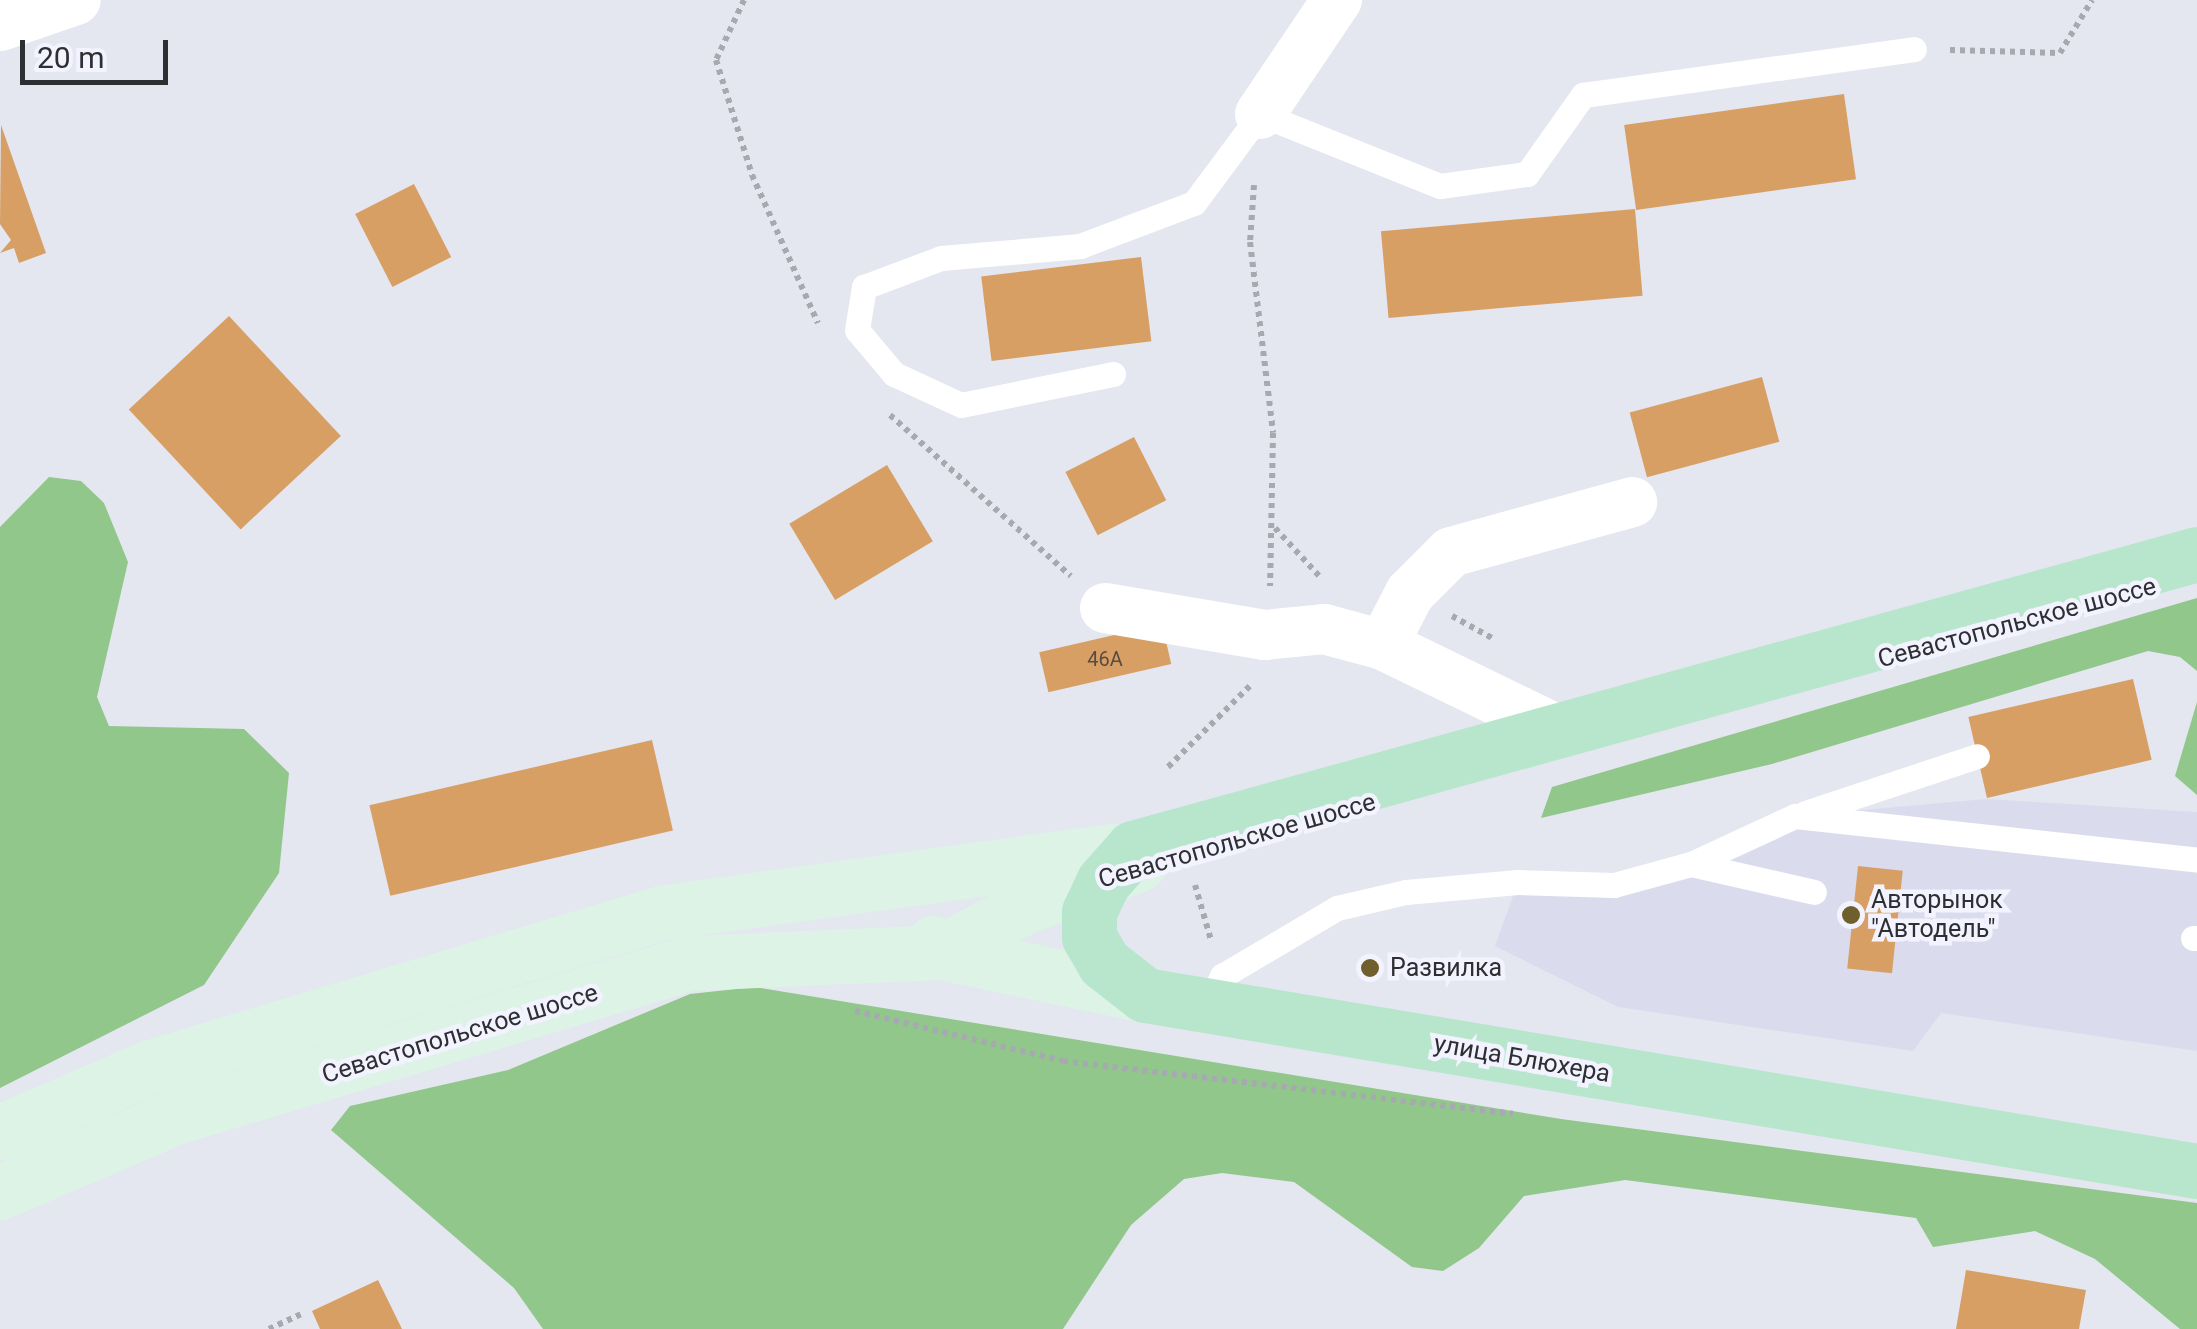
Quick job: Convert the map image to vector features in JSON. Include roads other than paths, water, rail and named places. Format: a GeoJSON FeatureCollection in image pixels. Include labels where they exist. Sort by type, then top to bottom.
{"type":"FeatureCollection","features":[{"type":"Feature","properties":{"kind":"main road","name":"Севастопольское шоссе"},"geometry":{"type":"LineString","coordinates":[[0,1192],[175,1116],[689,963],[940,952],[1143,860],[1558,730],[2197,554]]}},
{"type":"Feature","properties":{"kind":"main road","name":"Севастопольское шоссе"},"geometry":{"type":"LineString","coordinates":[[0,1132],[150,1067],[665,912],[882,880],[1143,860],[2197,573]]}},
{"type":"Feature","properties":{"kind":"main road"},"geometry":{"type":"LineString","coordinates":[[1143,860],[1090,912],[1089,937],[1104,962],[1189,995]]}},
{"type":"Feature","properties":{"kind":"main road"},"geometry":{"type":"LineString","coordinates":[[882,880],[940,952]]}},
{"type":"Feature","properties":{"kind":"main road","name":"улица Блюхера"},"geometry":{"type":"LineString","coordinates":[[940,952],[2197,1171]]}},
{"type":"Feature","properties":{"kind":"street"},"geometry":{"type":"LineString","coordinates":[[0,26],[76,0]]}},
{"type":"Feature","properties":{"kind":"street"},"geometry":{"type":"LineString","coordinates":[[1260,114],[1337,0]]}},
{"type":"Feature","properties":{"kind":"street"},"geometry":{"type":"LineString","coordinates":[[1383,645],[1410,593],[1451,552],[1632,502]]}},
{"type":"Feature","properties":{"kind":"street"},"geometry":{"type":"LineString","coordinates":[[1105,608],[1265,635],[1324,629],[1383,645],[1558,730]]}},
{"type":"Feature","properties":{"kind":"lane"},"geometry":{"type":"LineString","coordinates":[[1113,374],[960,405],[894,374],[882,360],[858,330],[864,287],[941,258],[1080,246],[1194,203],[1260,114],[1440,186],[1527,174],[1583,95],[1914,49]]}},
{"type":"Feature","properties":{"kind":"lane"},"geometry":{"type":"LineString","coordinates":[[1189,995],[1289,932],[1354,904],[1518,882],[1614,884],[1691,864],[1795,816],[1977,756]]}},
{"type":"Feature","properties":{"kind":"lane"},"geometry":{"type":"LineString","coordinates":[[1795,816],[2197,860]]}},
{"type":"Feature","properties":{"kind":"lane"},"geometry":{"type":"LineString","coordinates":[[1691,864],[1814,892]]}},
{"type":"Feature","properties":{"kind":"place","name":"Авторынок \"Автодель\""},"geometry":{"type":"Point","coordinates":[1851,915]}},
{"type":"Feature","properties":{"kind":"place","name":"Развилка"},"geometry":{"type":"Point","coordinates":[1370,968]}}]}
